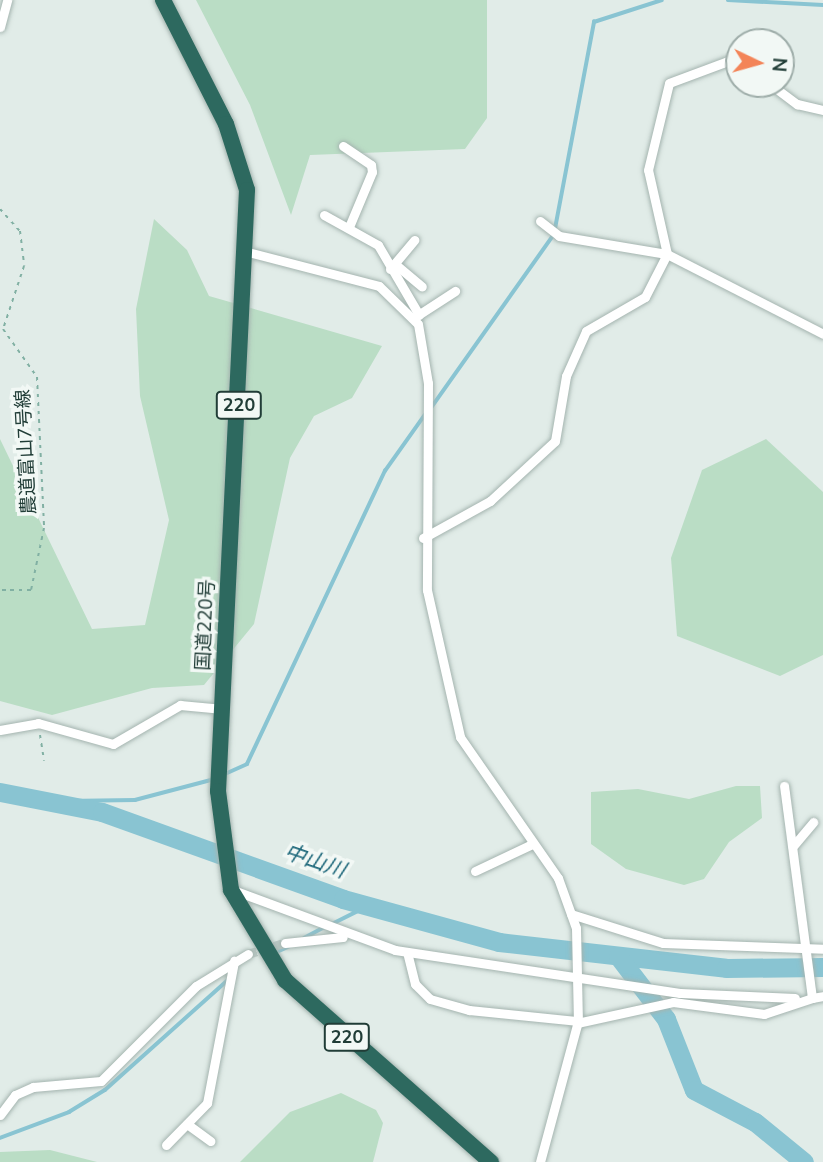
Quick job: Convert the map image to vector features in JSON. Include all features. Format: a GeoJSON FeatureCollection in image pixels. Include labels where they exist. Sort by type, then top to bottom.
{"type":"FeatureCollection","features":[{"type":"Feature","properties":{"kind":"highway","name":"国道220号"},"geometry":{"type":"LineString","coordinates":[[163,0],[237,151],[247,190],[248,252],[223,709],[221,829],[231,890],[285,980],[491,1162]]}},
{"type":"Feature","properties":{"kind":"street"},"geometry":{"type":"LineString","coordinates":[[0,27],[7,0]]}},
{"type":"Feature","properties":{"kind":"street"},"geometry":{"type":"LineString","coordinates":[[423,538],[490,502],[555,441],[566,376],[586,331],[645,297],[667,254],[648,170],[662,103],[680,75],[725,62]]}},
{"type":"Feature","properties":{"kind":"street"},"geometry":{"type":"LineString","coordinates":[[789,98],[797,104],[823,110]]}},
{"type":"Feature","properties":{"kind":"street"},"geometry":{"type":"LineString","coordinates":[[343,146],[371,165],[372,172],[349,227]]}},
{"type":"Feature","properties":{"kind":"street"},"geometry":{"type":"LineString","coordinates":[[324,215],[378,245],[393,267],[416,316],[428,383],[423,538],[427,590],[460,737],[558,878],[576,928],[580,975],[578,1022],[540,1162]]}},
{"type":"Feature","properties":{"kind":"street"},"geometry":{"type":"LineString","coordinates":[[540,221],[559,236],[667,254],[823,334]]}},
{"type":"Feature","properties":{"kind":"street"},"geometry":{"type":"LineString","coordinates":[[393,267],[414,240]]}},
{"type":"Feature","properties":{"kind":"street"},"geometry":{"type":"LineString","coordinates":[[248,252],[379,286],[416,316]]}},
{"type":"Feature","properties":{"kind":"street"},"geometry":{"type":"LineString","coordinates":[[393,267],[422,287]]}},
{"type":"Feature","properties":{"kind":"street"},"geometry":{"type":"LineString","coordinates":[[416,316],[455,291]]}},
{"type":"Feature","properties":{"kind":"street"},"geometry":{"type":"LineString","coordinates":[[0,730],[38,723],[113,744],[180,705],[223,709]]}},
{"type":"Feature","properties":{"kind":"street"},"geometry":{"type":"LineString","coordinates":[[784,786],[812,995]]}},
{"type":"Feature","properties":{"kind":"street"},"geometry":{"type":"LineString","coordinates":[[794,845],[813,822]]}},
{"type":"Feature","properties":{"kind":"street"},"geometry":{"type":"LineString","coordinates":[[475,871],[532,844]]}},
{"type":"Feature","properties":{"kind":"street"},"geometry":{"type":"LineString","coordinates":[[231,890],[346,937],[407,952],[580,975],[680,993],[795,998],[823,996]]}},
{"type":"Feature","properties":{"kind":"street"},"geometry":{"type":"LineString","coordinates":[[571,914],[663,943],[823,949]]}},
{"type":"Feature","properties":{"kind":"street"},"geometry":{"type":"LineString","coordinates":[[285,943],[346,937]]}},
{"type":"Feature","properties":{"kind":"street"},"geometry":{"type":"LineString","coordinates":[[407,952],[415,984],[430,999],[469,1010],[578,1022],[673,1002],[764,1014],[795,998]]}},
{"type":"Feature","properties":{"kind":"street"},"geometry":{"type":"LineString","coordinates":[[0,1115],[15,1095],[33,1087],[101,1081],[196,986],[248,954]]}},
{"type":"Feature","properties":{"kind":"street"},"geometry":{"type":"LineString","coordinates":[[166,1145],[207,1103],[234,961]]}},
{"type":"Feature","properties":{"kind":"street"},"geometry":{"type":"LineString","coordinates":[[187,1125],[210,1141]]}},
{"type":"Feature","properties":{"kind":"path","name":"農道富山7号線"},"geometry":{"type":"LineString","coordinates":[[0,209],[20,231],[24,265],[3,329],[37,377],[44,528],[31,590],[0,590]]}},
{"type":"Feature","properties":{"kind":"path"},"geometry":{"type":"LineString","coordinates":[[38,723],[44,761]]}},
{"type":"Feature","properties":{"kind":"green space"},"geometry":{"type":"Polygon","coordinates":[[[196,0],[487,0],[487,118],[465,149],[310,155],[291,215],[250,105],[196,0]]]}},
{"type":"Feature","properties":{"kind":"green space"},"geometry":{"type":"Polygon","coordinates":[[[154,219],[187,250],[209,296],[382,346],[352,398],[314,416],[290,458],[254,624],[204,685],[152,688],[52,715],[0,701],[0,439],[92,629],[145,625],[169,520],[140,396],[136,309],[154,219]]]}},
{"type":"Feature","properties":{"kind":"green space"},"geometry":{"type":"Polygon","coordinates":[[[766,439],[823,492],[823,655],[780,676],[677,636],[671,558],[702,470],[766,439]]]}},
{"type":"Feature","properties":{"kind":"green space"},"geometry":{"type":"Polygon","coordinates":[[[736,786],[760,786],[762,818],[729,842],[704,879],[684,885],[626,869],[591,844],[591,792],[638,789],[689,799],[736,786]]]}},
{"type":"Feature","properties":{"kind":"green space"},"geometry":{"type":"Polygon","coordinates":[[[341,1093],[376,1110],[383,1123],[373,1162],[240,1162],[290,1112],[341,1093]]]}},
{"type":"Feature","properties":{"kind":"green space"},"geometry":{"type":"Polygon","coordinates":[[[50,1150],[97,1162],[0,1162],[0,1152],[50,1150]]]}},
{"type":"Feature","properties":{"kind":"waterway"},"geometry":{"type":"LineString","coordinates":[[431,408],[554,234],[594,22],[662,0]]}},
{"type":"Feature","properties":{"kind":"waterway"},"geometry":{"type":"LineString","coordinates":[[728,0],[823,5]]}},
{"type":"Feature","properties":{"kind":"waterway"},"geometry":{"type":"LineString","coordinates":[[225,774],[247,764],[385,471],[426,413]]}},
{"type":"Feature","properties":{"kind":"waterway"},"geometry":{"type":"LineString","coordinates":[[65,801],[135,800],[215,779]]}},
{"type":"Feature","properties":{"kind":"waterway","name":"中山川"},"geometry":{"type":"LineString","coordinates":[[0,792],[102,812],[343,899],[499,942],[726,968],[823,967]]}},
{"type":"Feature","properties":{"kind":"waterway"},"geometry":{"type":"LineString","coordinates":[[332,924],[368,906]]}},
{"type":"Feature","properties":{"kind":"waterway"},"geometry":{"type":"LineString","coordinates":[[304,938],[325,927]]}},
{"type":"Feature","properties":{"kind":"waterway"},"geometry":{"type":"LineString","coordinates":[[279,951],[288,947]]}},
{"type":"Feature","properties":{"kind":"waterway","name":"中山川"},"geometry":{"type":"LineString","coordinates":[[618,956],[666,1019],[694,1090],[755,1122],[804,1162]]}},
{"type":"Feature","properties":{"kind":"waterway"},"geometry":{"type":"LineString","coordinates":[[0,1138],[69,1112],[105,1090],[227,981]]}},
{"type":"Feature","properties":{"kind":"tunnel"},"geometry":{"type":"LineString","coordinates":[[248,954],[285,943]]}}]}
